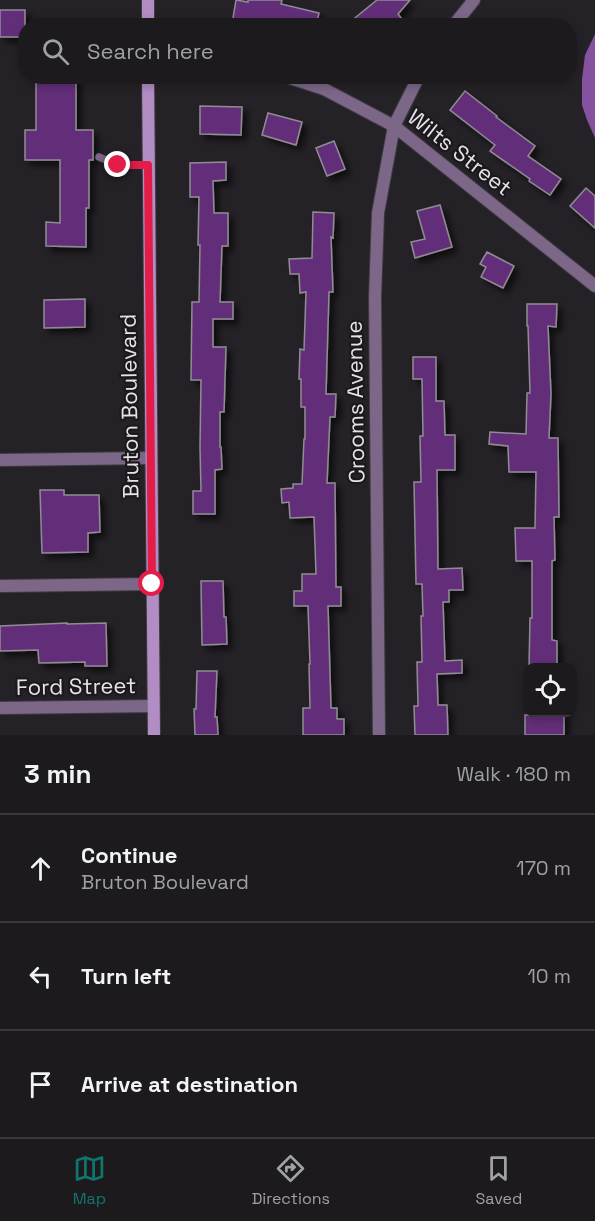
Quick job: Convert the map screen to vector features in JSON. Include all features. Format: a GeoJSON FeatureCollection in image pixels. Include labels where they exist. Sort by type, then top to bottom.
{"type":"FeatureCollection","features":[{"type":"Feature","properties":{"kind":"street"},"geometry":{"type":"LineString","coordinates":[[148,0],[148,18]]}},
{"type":"Feature","properties":{"kind":"street"},"geometry":{"type":"LineString","coordinates":[[459,18],[474,0]]}},
{"type":"Feature","properties":{"kind":"street","name":"Bruton Boulevard"},"geometry":{"type":"LineString","coordinates":[[148,84],[154,735]]}},
{"type":"Feature","properties":{"kind":"street","name":"Wilts Street"},"geometry":{"type":"LineString","coordinates":[[309,84],[324,89],[394,126],[595,286]]}},
{"type":"Feature","properties":{"kind":"street","name":"Crooms Avenue"},"geometry":{"type":"LineString","coordinates":[[379,735],[375,297],[378,213],[394,126],[415,84]]}},
{"type":"Feature","properties":{"kind":"street"},"geometry":{"type":"LineString","coordinates":[[0,460],[150,458]]}},
{"type":"Feature","properties":{"kind":"street"},"geometry":{"type":"LineString","coordinates":[[0,586],[152,584]]}},
{"type":"Feature","properties":{"kind":"street","name":"Ford Street"},"geometry":{"type":"LineString","coordinates":[[0,708],[153,706]]}},
{"type":"Feature","properties":{"kind":"lane"},"geometry":{"type":"LineString","coordinates":[[99,157],[118,165],[148,165]]}},
{"type":"Feature","properties":{"kind":"shaded area"},"geometry":{"type":"Polygon","coordinates":[[[595,34],[595,138],[582,105],[582,79],[585,55],[595,34]]]}},
{"type":"Feature","properties":{"kind":"building"},"geometry":{"type":"Polygon","coordinates":[[[236,0],[248,2],[248,0],[282,0],[281,4],[319,13],[318,18],[233,18],[236,0]]]}},
{"type":"Feature","properties":{"kind":"building"},"geometry":{"type":"Polygon","coordinates":[[[377,0],[410,0],[398,14],[401,18],[355,18],[377,0]]]}},
{"type":"Feature","properties":{"kind":"building"},"geometry":{"type":"Polygon","coordinates":[[[0,10],[25,10],[25,18],[18,18],[18,37],[0,37],[0,10]]]}},
{"type":"Feature","properties":{"kind":"building"},"geometry":{"type":"Polygon","coordinates":[[[36,84],[76,84],[76,130],[93,130],[93,160],[89,160],[89,208],[86,208],[86,247],[46,246],[46,222],[60,223],[60,160],[25,160],[25,130],[36,130],[36,84]]]}},
{"type":"Feature","properties":{"kind":"building"},"geometry":{"type":"Polygon","coordinates":[[[465,91],[535,146],[528,156],[561,179],[550,195],[490,151],[495,145],[450,110],[465,91]]]}},
{"type":"Feature","properties":{"kind":"building"},"geometry":{"type":"Polygon","coordinates":[[[200,106],[242,107],[241,135],[200,134],[200,106]]]}},
{"type":"Feature","properties":{"kind":"building"},"geometry":{"type":"Polygon","coordinates":[[[268,113],[302,122],[296,145],[262,135],[268,113]]]}},
{"type":"Feature","properties":{"kind":"building"},"geometry":{"type":"Polygon","coordinates":[[[334,141],[345,169],[327,176],[316,148],[334,141]]]}},
{"type":"Feature","properties":{"kind":"building"},"geometry":{"type":"Polygon","coordinates":[[[226,162],[226,180],[213,181],[214,213],[228,213],[228,246],[222,246],[220,302],[233,302],[233,319],[213,319],[213,347],[226,347],[224,412],[220,412],[222,469],[215,470],[215,514],[193,514],[193,491],[201,491],[201,380],[191,380],[192,302],[199,302],[200,245],[198,245],[199,197],[190,197],[190,163],[226,162]]]}},
{"type":"Feature","properties":{"kind":"building"},"geometry":{"type":"Polygon","coordinates":[[[586,188],[595,196],[595,228],[570,206],[586,188]]]}},
{"type":"Feature","properties":{"kind":"building"},"geometry":{"type":"Polygon","coordinates":[[[440,205],[452,247],[415,258],[411,242],[425,239],[417,211],[440,205]]]}},
{"type":"Feature","properties":{"kind":"building"},"geometry":{"type":"Polygon","coordinates":[[[313,212],[334,213],[333,238],[331,237],[333,292],[329,292],[326,394],[336,394],[335,417],[330,417],[327,483],[335,483],[336,587],[341,587],[341,606],[328,606],[331,708],[337,708],[337,719],[344,719],[344,735],[303,735],[303,708],[310,708],[308,606],[294,606],[294,591],[302,591],[302,574],[316,574],[314,517],[290,518],[289,502],[282,503],[281,489],[293,488],[293,484],[302,484],[305,407],[301,407],[301,379],[299,379],[300,349],[304,350],[306,292],[300,293],[299,274],[290,274],[289,259],[312,258],[313,212]]]}},
{"type":"Feature","properties":{"kind":"building"},"geometry":{"type":"Polygon","coordinates":[[[487,252],[514,266],[503,288],[481,277],[486,267],[480,264],[487,252]]]}},
{"type":"Feature","properties":{"kind":"building"},"geometry":{"type":"Polygon","coordinates":[[[85,299],[85,327],[44,328],[44,300],[85,299]]]}},
{"type":"Feature","properties":{"kind":"building"},"geometry":{"type":"Polygon","coordinates":[[[527,304],[557,304],[556,327],[548,326],[551,394],[549,438],[558,438],[559,517],[554,517],[555,560],[552,561],[552,640],[557,641],[557,663],[529,663],[532,561],[516,561],[515,528],[535,528],[536,472],[509,472],[508,446],[489,444],[490,432],[526,434],[527,393],[530,393],[527,304]]]}},
{"type":"Feature","properties":{"kind":"building"},"geometry":{"type":"Polygon","coordinates":[[[413,357],[436,357],[436,401],[444,401],[445,435],[455,435],[455,470],[437,470],[438,569],[462,568],[463,590],[449,590],[449,602],[443,602],[445,661],[462,660],[462,673],[437,674],[438,705],[447,705],[448,735],[415,735],[414,706],[418,706],[417,662],[422,662],[421,616],[423,616],[422,584],[416,584],[414,482],[421,482],[420,436],[423,436],[422,379],[413,379],[413,357]]]}},
{"type":"Feature","properties":{"kind":"building"},"geometry":{"type":"Polygon","coordinates":[[[40,490],[64,490],[64,495],[99,495],[100,532],[88,533],[88,552],[42,553],[40,490]]]}},
{"type":"Feature","properties":{"kind":"building"},"geometry":{"type":"Polygon","coordinates":[[[201,581],[223,581],[227,644],[202,645],[201,581]]]}},
{"type":"Feature","properties":{"kind":"building"},"geometry":{"type":"Polygon","coordinates":[[[106,623],[107,666],[85,666],[85,662],[39,663],[38,650],[0,651],[0,626],[106,623]]]}},
{"type":"Feature","properties":{"kind":"building"},"geometry":{"type":"Polygon","coordinates":[[[197,671],[217,671],[215,717],[217,717],[218,735],[195,735],[194,709],[196,709],[197,671]]]}},
{"type":"Feature","properties":{"kind":"building"},"geometry":{"type":"Polygon","coordinates":[[[525,717],[564,717],[564,735],[525,735],[525,717]]]}},
{"type":"Feature","properties":{"kind":"route"},"geometry":{"type":"LineString","coordinates":[[118,165],[148,165],[152,584]]}}]}
